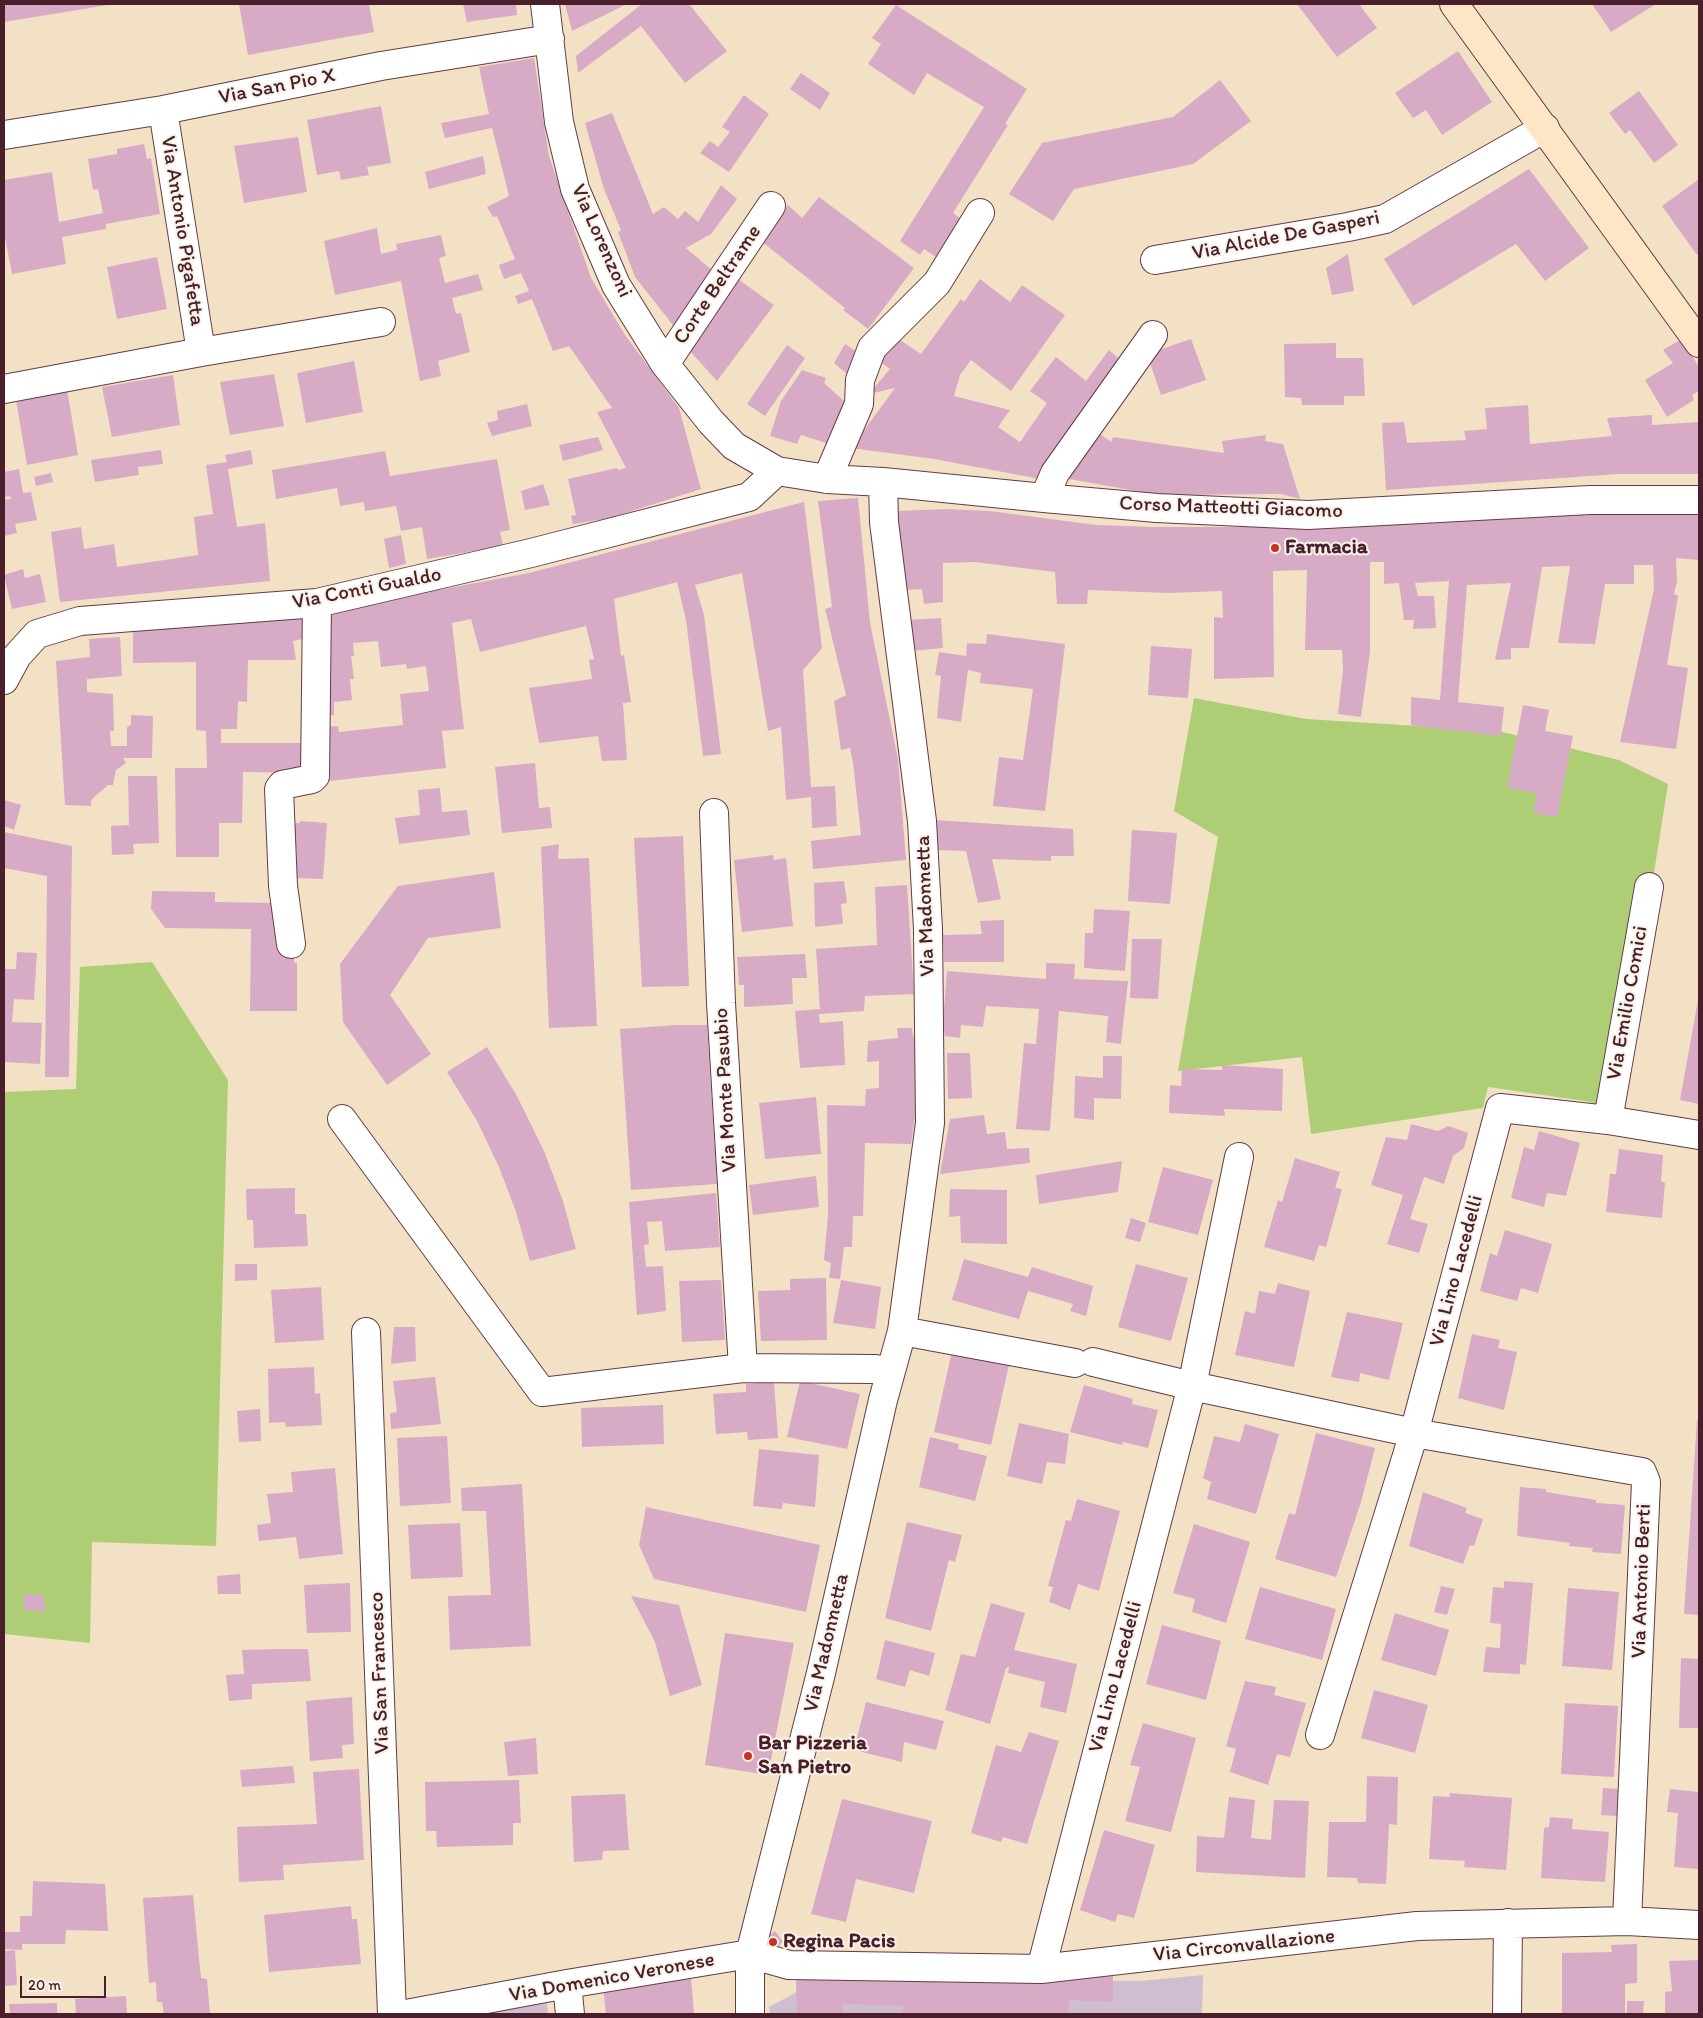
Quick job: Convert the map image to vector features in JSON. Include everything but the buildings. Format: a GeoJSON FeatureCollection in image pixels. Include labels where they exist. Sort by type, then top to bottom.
{"type":"FeatureCollection","features":[{"type":"Feature","properties":{"kind":"street","name":"Via Lorenzoni"},"geometry":{"type":"LineString","coordinates":[[545,4],[559,122],[575,189],[616,285],[665,364],[734,446],[777,471]]}},
{"type":"Feature","properties":{"kind":"street"},"geometry":{"type":"LineString","coordinates":[[1454,4],[1699,343]]}},
{"type":"Feature","properties":{"kind":"street","name":"Via San Pio X"},"geometry":{"type":"LineString","coordinates":[[4,135],[163,110],[381,66],[550,39]]}},
{"type":"Feature","properties":{"kind":"street","name":"Via Antonio Pigafetta"},"geometry":{"type":"LineString","coordinates":[[163,110],[201,352]]}},
{"type":"Feature","properties":{"kind":"street","name":"Via Alcide De Gasperi"},"geometry":{"type":"LineString","coordinates":[[1155,260],[1385,219],[1544,128]]}},
{"type":"Feature","properties":{"kind":"street","name":"Corte Beltrame"},"geometry":{"type":"LineString","coordinates":[[665,364],[772,206]]}},
{"type":"Feature","properties":{"kind":"street"},"geometry":{"type":"LineString","coordinates":[[827,479],[859,404],[860,380],[872,348],[938,283],[980,213]]}},
{"type":"Feature","properties":{"kind":"street","name":"Via Antonio Pigafetta"},"geometry":{"type":"LineString","coordinates":[[4,389],[201,352],[381,322]]}},
{"type":"Feature","properties":{"kind":"street"},"geometry":{"type":"LineString","coordinates":[[1044,498],[1055,473],[1153,335]]}},
{"type":"Feature","properties":{"kind":"street","name":"Corso Matteotti Giacomo"},"geometry":{"type":"LineString","coordinates":[[777,471],[827,479],[883,482],[1157,508],[1308,515],[1590,500],[1699,500]]}},
{"type":"Feature","properties":{"kind":"street","name":"Via Conti Gualdo"},"geometry":{"type":"LineString","coordinates":[[4,680],[17,656],[37,634],[80,621],[317,603],[521,555],[749,497],[777,471]]}},
{"type":"Feature","properties":{"kind":"street","name":"Via Madonnetta"},"geometry":{"type":"LineString","coordinates":[[750,2014],[750,1954],[821,1673],[890,1371],[902,1331],[930,1123],[928,929],[922,822],[884,522],[883,482]]}},
{"type":"Feature","properties":{"kind":"street"},"geometry":{"type":"LineString","coordinates":[[291,944],[283,886],[279,789],[282,785],[312,779],[315,776],[317,603]]}},
{"type":"Feature","properties":{"kind":"street","name":"Via Monte Pasubio"},"geometry":{"type":"LineString","coordinates":[[714,813],[721,1013],[743,1368]]}},
{"type":"Feature","properties":{"kind":"street","name":"Via Emilio Comici"},"geometry":{"type":"LineString","coordinates":[[1608,1120],[1649,886]]}},
{"type":"Feature","properties":{"kind":"street","name":"Via Lino Lacedelli"},"geometry":{"type":"LineString","coordinates":[[1320,1735],[1414,1433],[1500,1108],[1608,1120]]}},
{"type":"Feature","properties":{"kind":"street"},"geometry":{"type":"LineString","coordinates":[[342,1120],[542,1392],[743,1368],[874,1369],[890,1371]]}},
{"type":"Feature","properties":{"kind":"street"},"geometry":{"type":"LineString","coordinates":[[1608,1120],[1699,1135]]}},
{"type":"Feature","properties":{"kind":"street","name":"Via Lino Lacedelli"},"geometry":{"type":"LineString","coordinates":[[1041,1969],[1192,1386],[1240,1157]]}},
{"type":"Feature","properties":{"kind":"street"},"geometry":{"type":"LineString","coordinates":[[902,1331],[1084,1362],[1414,1433]]}},
{"type":"Feature","properties":{"kind":"street","name":"Via San Francesco"},"geometry":{"type":"LineString","coordinates":[[366,1332],[392,2014]]}},
{"type":"Feature","properties":{"kind":"street","name":"Via Antonio Berti"},"geometry":{"type":"LineString","coordinates":[[1414,1433],[1642,1472],[1646,1482],[1627,1921]]}},
{"type":"Feature","properties":{"kind":"street","name":"Via Circonvallazione"},"geometry":{"type":"LineString","coordinates":[[789,1964],[1041,1969],[1417,1926],[1508,1922],[1627,1921],[1699,1925]]}},
{"type":"Feature","properties":{"kind":"street"},"geometry":{"type":"LineString","coordinates":[[1507,2014],[1508,1922]]}},
{"type":"Feature","properties":{"kind":"street","name":"Via Domenico Veronese"},"geometry":{"type":"LineString","coordinates":[[406,2014],[567,1984],[750,1954],[789,1964]]}},
{"type":"Feature","properties":{"kind":"street"},"geometry":{"type":"LineString","coordinates":[[567,1984],[570,2014]]}},
{"type":"Feature","properties":{"kind":"shaded area"},"geometry":{"type":"Polygon","coordinates":[[[1203,1975],[1202,2014],[770,2014],[769,2007],[810,1985],[1037,1980],[1141,1981],[1203,1975]]]}},
{"type":"Feature","properties":{"kind":"shaded area"},"geometry":{"type":"Polygon","coordinates":[[[546,1993],[548,2014],[446,2014],[546,1993]]]}},
{"type":"Feature","properties":{"kind":"green space"},"geometry":{"type":"Polygon","coordinates":[[[1194,698],[1306,719],[1498,731],[1619,760],[1668,784],[1635,993],[1607,1106],[1488,1087],[1483,1108],[1311,1134],[1302,1057],[1178,1071],[1218,837],[1174,811],[1194,698]]]}},
{"type":"Feature","properties":{"kind":"green space"},"geometry":{"type":"Polygon","coordinates":[[[152,962],[228,1080],[216,1546],[92,1542],[90,1643],[4,1634],[4,1092],[76,1089],[80,967],[152,962]]]}},
{"type":"Feature","properties":{"kind":"place","name":"Farmacia"},"geometry":{"type":"Point","coordinates":[1275,548]}},
{"type":"Feature","properties":{"kind":"place","name":"Bar Pizzeria San Pietro"},"geometry":{"type":"Point","coordinates":[748,1756]}},
{"type":"Feature","properties":{"kind":"place","name":"Regina Pacis"},"geometry":{"type":"Point","coordinates":[773,1942]}}]}
